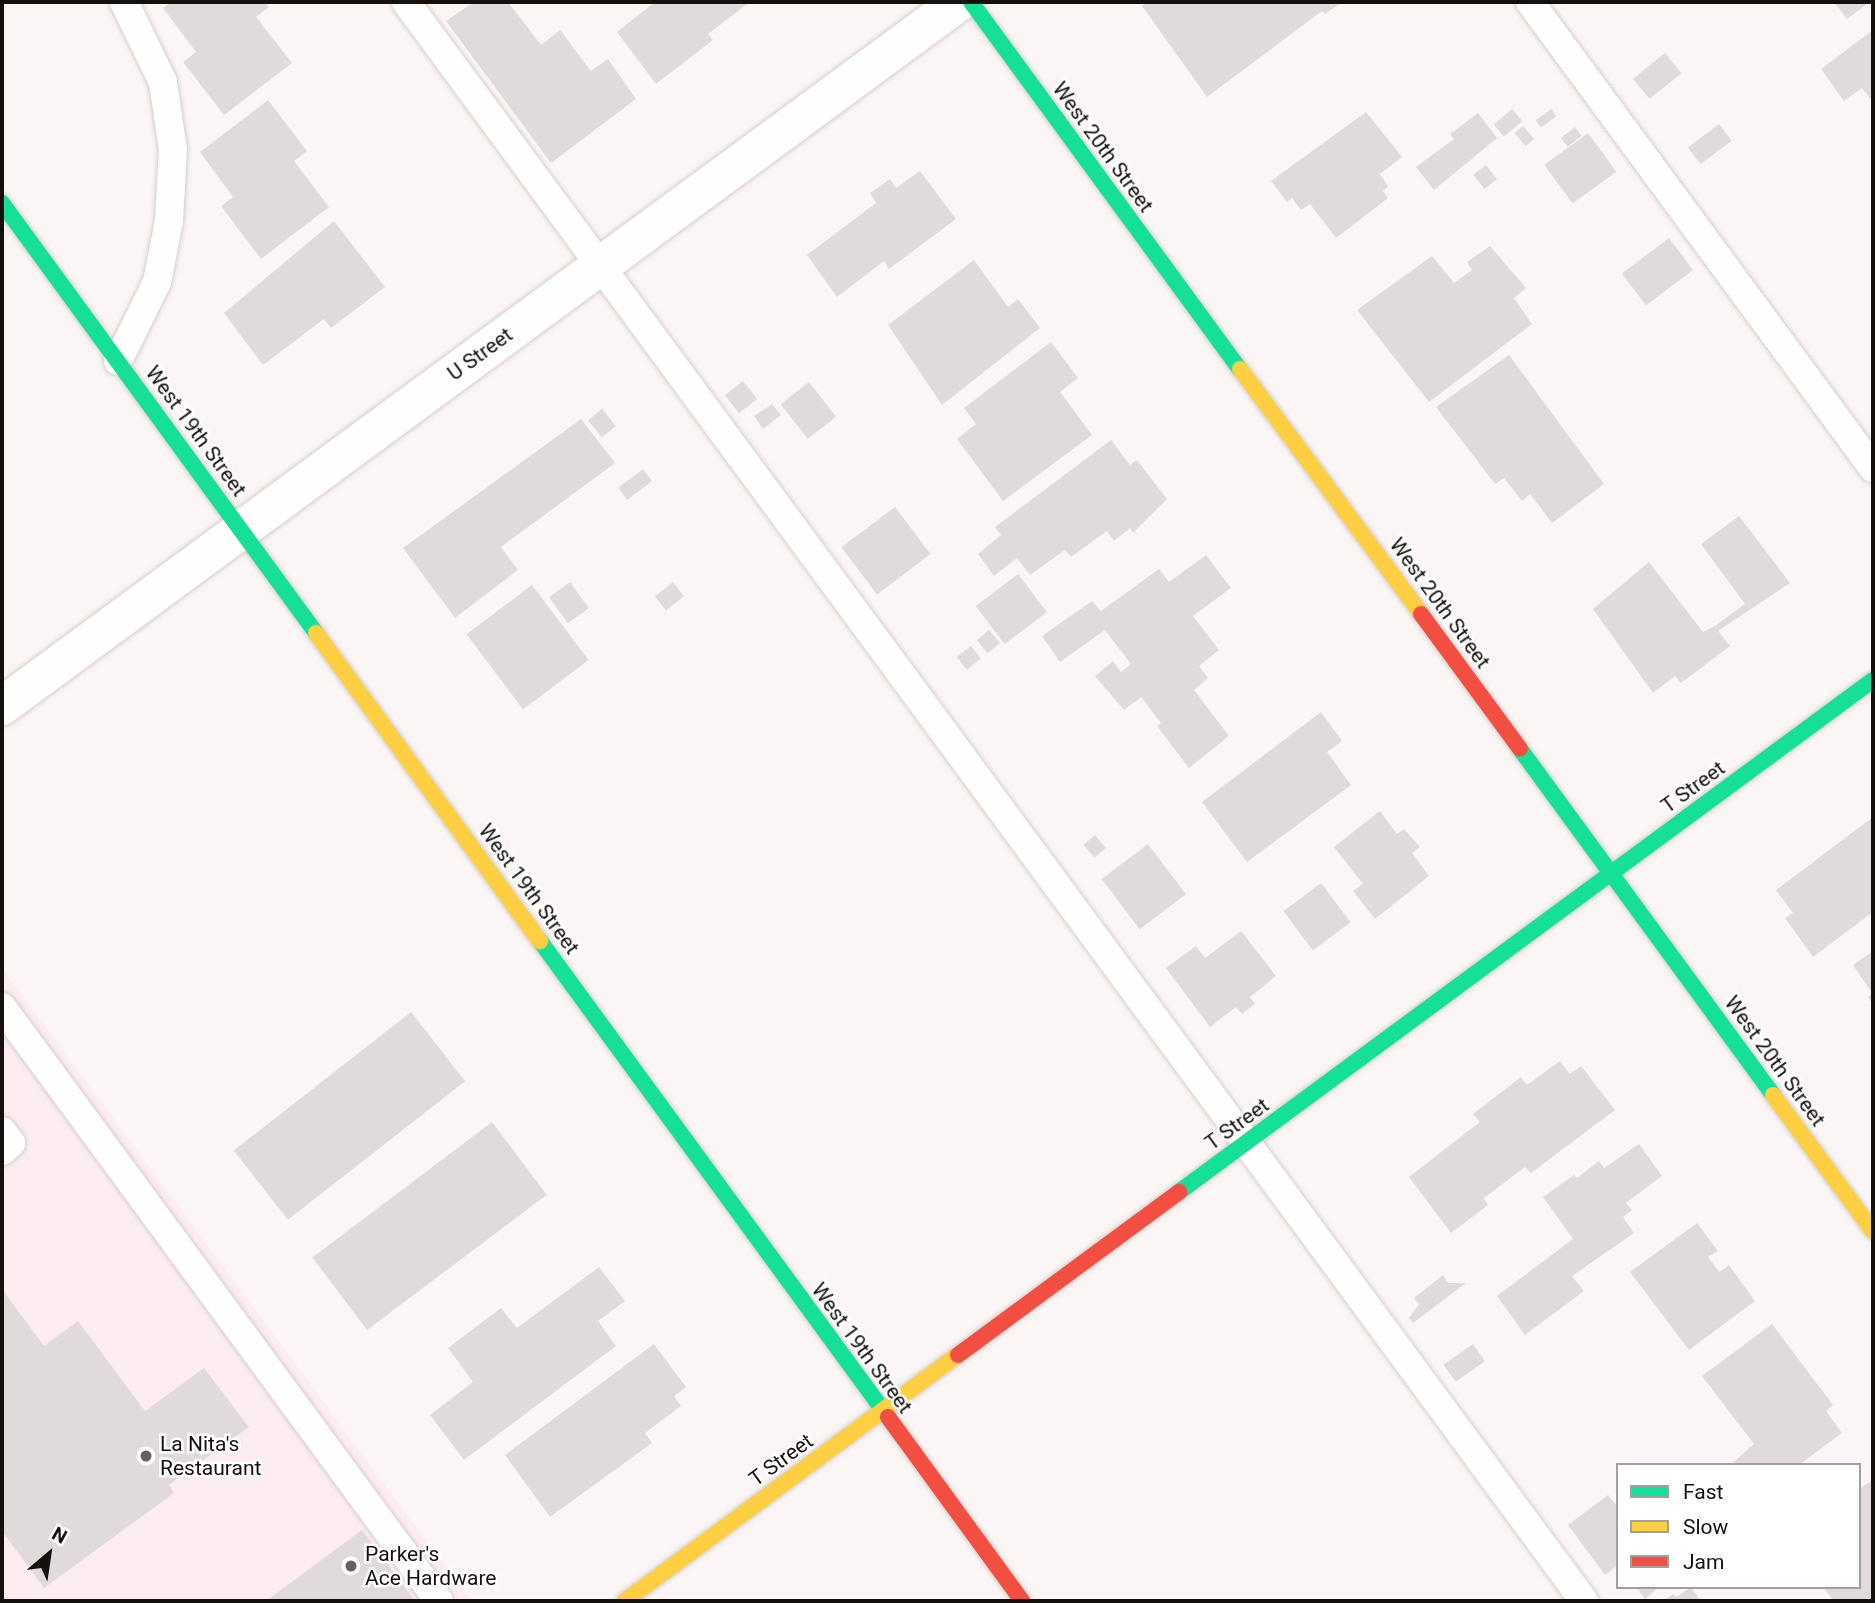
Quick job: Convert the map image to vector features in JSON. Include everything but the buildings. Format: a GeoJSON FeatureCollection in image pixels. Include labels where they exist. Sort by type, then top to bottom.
{"type":"FeatureCollection","features":[{"type":"Feature","properties":{"kind":"street","name":"U Street"},"geometry":{"type":"LineString","coordinates":[[2,706],[959,2]]}},
{"type":"Feature","properties":{"kind":"street","name":"West 20th Street"},"geometry":{"type":"LineString","coordinates":[[971,2],[1873,1231]]}},
{"type":"Feature","properties":{"kind":"street","name":"West 19th Street"},"geometry":{"type":"LineString","coordinates":[[2,203],[1022,1601]]}},
{"type":"Feature","properties":{"kind":"street","name":"T Street"},"geometry":{"type":"LineString","coordinates":[[625,1601],[1873,680]]}},
{"type":"Feature","properties":{"kind":"lane"},"geometry":{"type":"LineString","coordinates":[[118,361],[157,282],[169,220],[173,150],[163,82],[124,2]]}},
{"type":"Feature","properties":{"kind":"lane"},"geometry":{"type":"LineString","coordinates":[[406,2],[1584,1601]]}},
{"type":"Feature","properties":{"kind":"lane"},"geometry":{"type":"LineString","coordinates":[[1530,2],[1873,468]]}},
{"type":"Feature","properties":{"kind":"lane"},"geometry":{"type":"LineString","coordinates":[[2,1007],[439,1601]]}},
{"type":"Feature","properties":{"kind":"lane"},"geometry":{"type":"LineString","coordinates":[[2,1131],[11,1143],[2,1151]]}},
{"type":"Feature","properties":{"kind":"shaded area"},"geometry":{"type":"Polygon","coordinates":[[[2,968],[471,1601],[2,1601],[2,968]]]}},
{"type":"Feature","properties":{"kind":"traffic: fast"},"geometry":{"type":"LineString","coordinates":[[971,2],[1240,369]]}},
{"type":"Feature","properties":{"kind":"traffic: fast"},"geometry":{"type":"LineString","coordinates":[[2,203],[316,633]]}},
{"type":"Feature","properties":{"kind":"traffic: fast"},"geometry":{"type":"LineString","coordinates":[[1179,1192],[1873,680]]}},
{"type":"Feature","properties":{"kind":"traffic: fast"},"geometry":{"type":"LineString","coordinates":[[1520,749],[1773,1095]]}},
{"type":"Feature","properties":{"kind":"traffic: fast"},"geometry":{"type":"LineString","coordinates":[[540,941],[888,1417]]}},
{"type":"Feature","properties":{"kind":"traffic: slow"},"geometry":{"type":"LineString","coordinates":[[1240,369],[1421,614]]}},
{"type":"Feature","properties":{"kind":"traffic: slow"},"geometry":{"type":"LineString","coordinates":[[316,633],[540,941]]}},
{"type":"Feature","properties":{"kind":"traffic: slow"},"geometry":{"type":"LineString","coordinates":[[1773,1095],[1873,1231]]}},
{"type":"Feature","properties":{"kind":"traffic: slow"},"geometry":{"type":"LineString","coordinates":[[625,1601],[958,1355]]}},
{"type":"Feature","properties":{"kind":"traffic: jam"},"geometry":{"type":"LineString","coordinates":[[1421,614],[1520,749]]}},
{"type":"Feature","properties":{"kind":"traffic: jam"},"geometry":{"type":"LineString","coordinates":[[958,1355],[1179,1192]]}},
{"type":"Feature","properties":{"kind":"traffic: jam"},"geometry":{"type":"LineString","coordinates":[[888,1417],[1022,1601]]}},
{"type":"Feature","properties":{"kind":"place","name":"La Nita's Restaurant"},"geometry":{"type":"Point","coordinates":[146,1456]}},
{"type":"Feature","properties":{"kind":"place","name":"Parker's Ace Hardware"},"geometry":{"type":"Point","coordinates":[351,1566]}}]}
